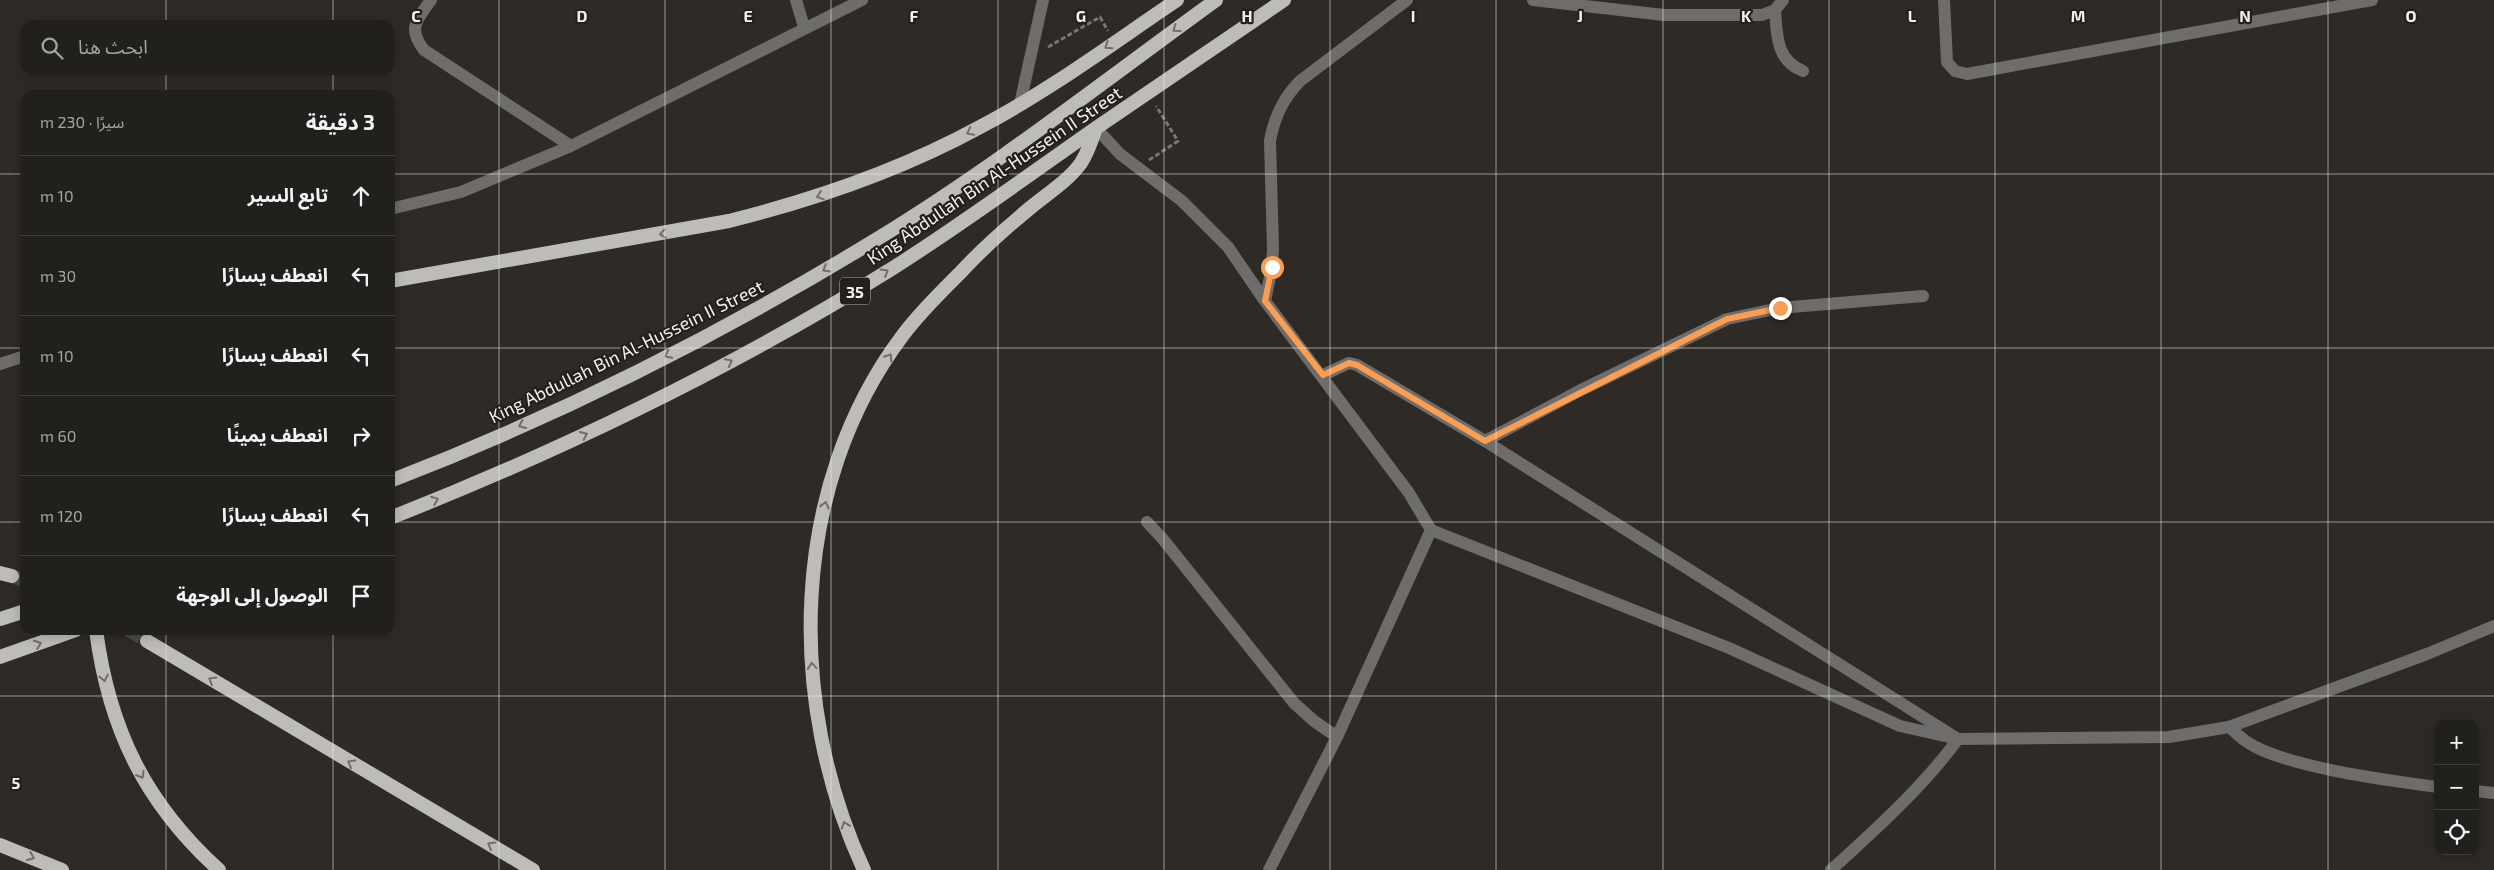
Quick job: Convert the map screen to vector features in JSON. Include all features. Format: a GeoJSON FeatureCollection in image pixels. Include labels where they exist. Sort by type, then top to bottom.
{"type":"FeatureCollection","features":[{"type":"Feature","properties":{"kind":"highway"},"geometry":{"type":"LineString","coordinates":[[395,280],[685,230],[773,210],[842,188],[900,166],[941,147],[1020,104],[1177,0]]}},
{"type":"Feature","properties":{"kind":"highway","name":"King Abdullah Bin Al-Hussein II Street"},"geometry":{"type":"LineString","coordinates":[[395,479],[570,403],[683,347],[811,278],[948,193],[1216,0]]}},
{"type":"Feature","properties":{"kind":"highway","name":"King Abdullah Bin Al-Hussein II Street"},"geometry":{"type":"LineString","coordinates":[[395,516],[451,494],[586,434],[749,352],[821,311],[923,248],[1030,177],[1096,128],[1284,0]]}},
{"type":"Feature","properties":{"kind":"highway"},"geometry":{"type":"LineString","coordinates":[[864,870],[844,821],[829,773],[820,734],[811,663],[810,631],[814,568],[820,529],[834,475],[856,416],[870,388],[904,334],[982,251],[1072,173],[1087,152],[1096,128]]}},
{"type":"Feature","properties":{"kind":"highway"},"geometry":{"type":"LineString","coordinates":[[0,620],[20,613]]}},
{"type":"Feature","properties":{"kind":"highway"},"geometry":{"type":"LineString","coordinates":[[0,657],[62,635]]}},
{"type":"Feature","properties":{"kind":"highway"},"geometry":{"type":"LineString","coordinates":[[97,635],[100,663],[120,731],[134,763],[167,815],[196,848],[219,870]]}},
{"type":"Feature","properties":{"kind":"highway"},"geometry":{"type":"LineString","coordinates":[[147,641],[534,870]]}},
{"type":"Feature","properties":{"kind":"highway"},"geometry":{"type":"LineString","coordinates":[[0,845],[62,870]]}},
{"type":"Feature","properties":{"kind":"street"},"geometry":{"type":"LineString","coordinates":[[431,0],[417,19],[413,30],[416,40],[424,50],[571,146]]}},
{"type":"Feature","properties":{"kind":"street"},"geometry":{"type":"LineString","coordinates":[[796,0],[804,28]]}},
{"type":"Feature","properties":{"kind":"street"},"geometry":{"type":"LineString","coordinates":[[395,208],[461,192],[571,146],[862,0]]}},
{"type":"Feature","properties":{"kind":"street"},"geometry":{"type":"LineString","coordinates":[[1020,104],[1043,0]]}},
{"type":"Feature","properties":{"kind":"street"},"geometry":{"type":"LineString","coordinates":[[1265,301],[1272,267],[1273,249],[1270,141],[1273,125],[1287,94],[1300,81],[1407,0]]}},
{"type":"Feature","properties":{"kind":"street"},"geometry":{"type":"LineString","coordinates":[[1533,0],[1664,15],[1762,15],[1775,10],[1783,0]]}},
{"type":"Feature","properties":{"kind":"street"},"geometry":{"type":"LineString","coordinates":[[1944,0],[1947,62],[1955,71],[1967,74],[2372,0]]}},
{"type":"Feature","properties":{"kind":"street"},"geometry":{"type":"LineString","coordinates":[[1775,10],[1781,53],[1794,67],[1803,71]]}},
{"type":"Feature","properties":{"kind":"street"},"geometry":{"type":"LineString","coordinates":[[1096,128],[1120,154],[1182,201],[1214,231],[1241,264],[1265,301],[1323,375],[1409,493],[1431,530],[1720,645],[1900,726],[1958,739],[2169,737],[2230,727],[2427,654],[2494,626]]}},
{"type":"Feature","properties":{"kind":"street"},"geometry":{"type":"LineString","coordinates":[[1485,441],[1590,386],[1727,319],[1742,314],[1780,308],[1923,296]]}},
{"type":"Feature","properties":{"kind":"street"},"geometry":{"type":"LineString","coordinates":[[0,364],[20,358]]}},
{"type":"Feature","properties":{"kind":"street"},"geometry":{"type":"LineString","coordinates":[[1323,375],[1349,363],[1357,365],[1485,441],[1958,739]]}},
{"type":"Feature","properties":{"kind":"street"},"geometry":{"type":"LineString","coordinates":[[1147,522],[1162,538],[1294,703],[1314,722],[1337,737]]}},
{"type":"Feature","properties":{"kind":"street"},"geometry":{"type":"LineString","coordinates":[[1269,870],[1337,737],[1431,530]]}},
{"type":"Feature","properties":{"kind":"street"},"geometry":{"type":"LineString","coordinates":[[2230,727],[2248,742],[2278,756],[2321,767],[2434,786]]}},
{"type":"Feature","properties":{"kind":"street"},"geometry":{"type":"LineString","coordinates":[[1831,870],[1926,777],[1958,739]]}},
{"type":"Feature","properties":{"kind":"street"},"geometry":{"type":"LineString","coordinates":[[2479,791],[2494,793]]}},
{"type":"Feature","properties":{"kind":"path"},"geometry":{"type":"LineString","coordinates":[[1067,37],[1100,17]]}},
{"type":"Feature","properties":{"kind":"path"},"geometry":{"type":"LineString","coordinates":[[1159,153],[1178,141]]}},
{"type":"Feature","properties":{"kind":"tunnel"},"geometry":{"type":"LineString","coordinates":[[12,576],[20,579]]}},
{"type":"Feature","properties":{"kind":"tunnel"},"geometry":{"type":"LineString","coordinates":[[137,635],[147,641]]}},
{"type":"Feature","properties":{"kind":"route"},"geometry":{"type":"LineString","coordinates":[[1272,267],[1265,301],[1323,375],[1349,363],[1357,365],[1485,441],[1581,390],[1727,319],[1756,311],[1780,308]]}}]}
